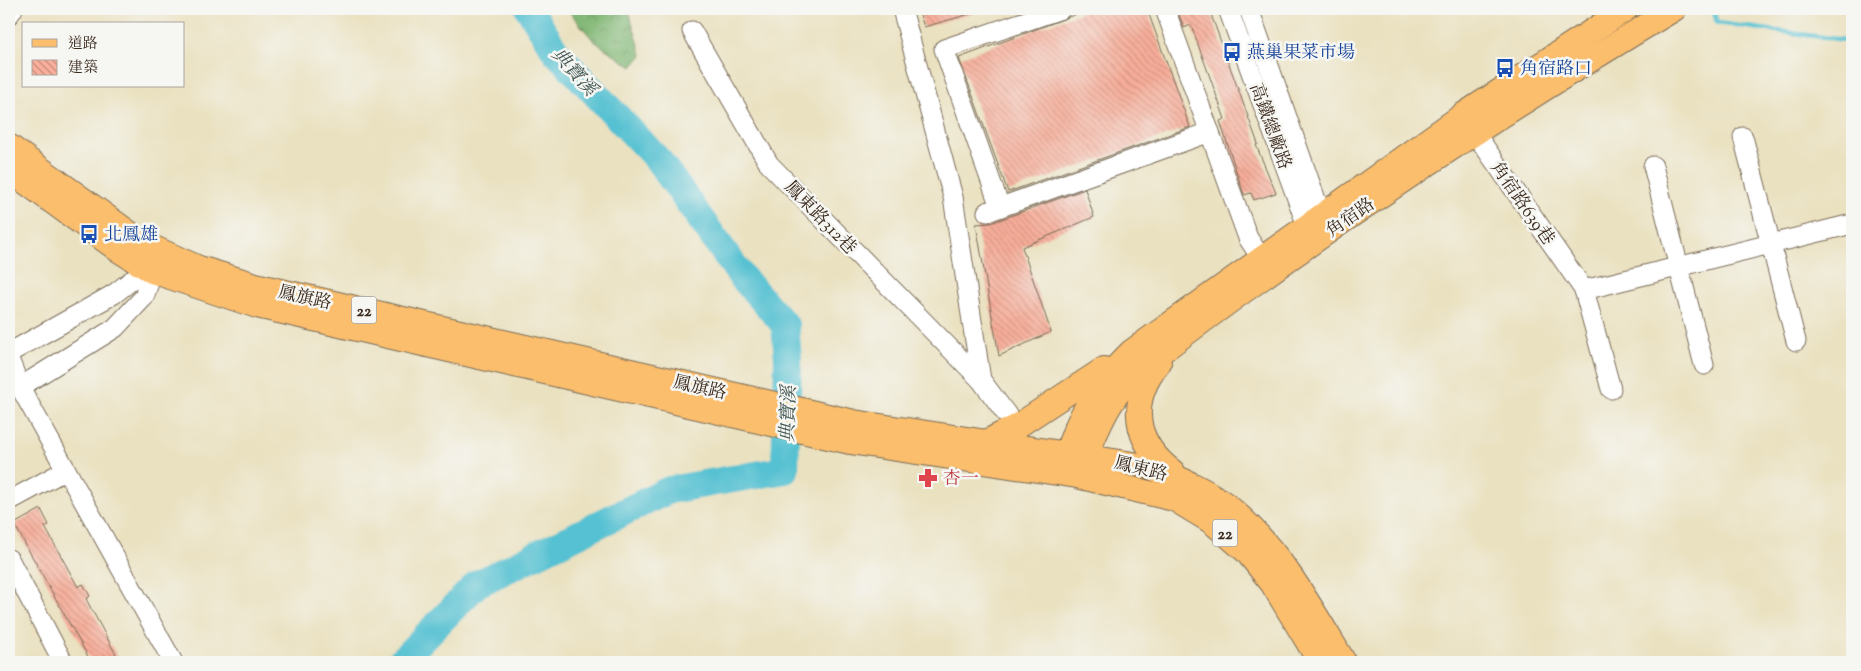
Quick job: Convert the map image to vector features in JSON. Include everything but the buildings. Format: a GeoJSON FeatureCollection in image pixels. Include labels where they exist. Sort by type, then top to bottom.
{"type":"FeatureCollection","features":[{"type":"Feature","properties":{"kind":"main road","name":"角宿路"},"geometry":{"type":"LineString","coordinates":[[1073,465],[1092,395],[1109,373],[1131,352],[1266,266],[1469,124],[1583,35],[1626,9]]}},
{"type":"Feature","properties":{"kind":"main road","name":"角宿路"},"geometry":{"type":"LineString","coordinates":[[1469,124],[1596,56],[1674,9]]}},
{"type":"Feature","properties":{"kind":"main road","name":"鳳旗路"},"geometry":{"type":"LineString","coordinates":[[9,146],[126,232],[154,266]]}},
{"type":"Feature","properties":{"kind":"main road","name":"鳳旗路"},"geometry":{"type":"LineString","coordinates":[[9,170],[117,249],[154,266],[199,268],[259,286],[705,398],[852,432]]}},
{"type":"Feature","properties":{"kind":"main road","name":"角宿路"},"geometry":{"type":"LineString","coordinates":[[1073,465],[1121,386],[1266,266]]}},
{"type":"Feature","properties":{"kind":"main road"},"geometry":{"type":"LineString","coordinates":[[1177,340],[1146,378],[1142,390],[1139,422],[1155,456],[1184,480]]}},
{"type":"Feature","properties":{"kind":"main road"},"geometry":{"type":"LineString","coordinates":[[984,443],[1016,427],[1131,352]]}},
{"type":"Feature","properties":{"kind":"main road","name":"鳳東路"},"geometry":{"type":"LineString","coordinates":[[852,432],[1073,465],[1147,466],[1184,480],[1237,514],[1274,552],[1344,662]]}},
{"type":"Feature","properties":{"kind":"main road","name":"鳳東路"},"geometry":{"type":"LineString","coordinates":[[852,432],[984,443],[1073,465],[1174,499],[1212,522],[1247,552],[1272,583],[1320,662]]}},
{"type":"Feature","properties":{"kind":"street"},"geometry":{"type":"LineString","coordinates":[[9,15],[13,9]]}},
{"type":"Feature","properties":{"kind":"street"},"geometry":{"type":"LineString","coordinates":[[902,9],[954,197],[981,380]]}},
{"type":"Feature","properties":{"kind":"street"},"geometry":{"type":"LineString","coordinates":[[1061,9],[944,48],[993,209],[1210,132]]}},
{"type":"Feature","properties":{"kind":"street"},"geometry":{"type":"LineString","coordinates":[[1164,9],[1248,238],[1266,266]]}},
{"type":"Feature","properties":{"kind":"street","name":"高鐵總廠路"},"geometry":{"type":"LineString","coordinates":[[1228,9],[1319,228]]}},
{"type":"Feature","properties":{"kind":"street","name":"高鐵總廠路"},"geometry":{"type":"LineString","coordinates":[[1249,9],[1319,228]]}},
{"type":"Feature","properties":{"kind":"street","name":"鳳東路312巷"},"geometry":{"type":"LineString","coordinates":[[692,32],[769,164],[981,380],[1016,427]]}},
{"type":"Feature","properties":{"kind":"street"},"geometry":{"type":"LineString","coordinates":[[1583,35],[1596,56]]}},
{"type":"Feature","properties":{"kind":"street","name":"角宿路639巷"},"geometry":{"type":"LineString","coordinates":[[1469,124],[1584,290],[1611,389]]}},
{"type":"Feature","properties":{"kind":"street"},"geometry":{"type":"LineString","coordinates":[[1743,137],[1796,342]]}},
{"type":"Feature","properties":{"kind":"street"},"geometry":{"type":"LineString","coordinates":[[1653,166],[1704,365]]}},
{"type":"Feature","properties":{"kind":"street"},"geometry":{"type":"LineString","coordinates":[[1584,290],[1852,224]]}},
{"type":"Feature","properties":{"kind":"street"},"geometry":{"type":"LineString","coordinates":[[9,353],[114,294],[154,266]]}},
{"type":"Feature","properties":{"kind":"street"},"geometry":{"type":"LineString","coordinates":[[20,387],[115,328],[144,297],[154,266]]}},
{"type":"Feature","properties":{"kind":"street"},"geometry":{"type":"LineString","coordinates":[[9,359],[20,387],[173,662]]}},
{"type":"Feature","properties":{"kind":"street"},"geometry":{"type":"LineString","coordinates":[[9,501],[66,470]]}},
{"type":"Feature","properties":{"kind":"street"},"geometry":{"type":"LineString","coordinates":[[9,559],[63,662]]}},
{"type":"Feature","properties":{"kind":"green space"},"geometry":{"type":"Polygon","coordinates":[[[567,9],[628,9],[642,55],[632,67],[594,41],[567,9]]]}},
{"type":"Feature","properties":{"kind":"waterway","name":"典寶溪"},"geometry":{"type":"LineString","coordinates":[[400,662],[477,584],[669,490],[785,470],[788,359],[785,325],[742,277],[659,161],[556,52],[529,9]]}},
{"type":"Feature","properties":{"kind":"waterway"},"geometry":{"type":"LineString","coordinates":[[1713,9],[1717,23],[1852,41]]}},
{"type":"Feature","properties":{"kind":"place","name":"燕巢果菜市場"},"geometry":{"type":"Point","coordinates":[1232,52]}},
{"type":"Feature","properties":{"kind":"place","name":"角宿路口"},"geometry":{"type":"Point","coordinates":[1505,68]}},
{"type":"Feature","properties":{"kind":"place","name":"北鳳雄"},"geometry":{"type":"Point","coordinates":[89,234]}},
{"type":"Feature","properties":{"kind":"place","name":"杏一"},"geometry":{"type":"Point","coordinates":[928,478]}}]}
